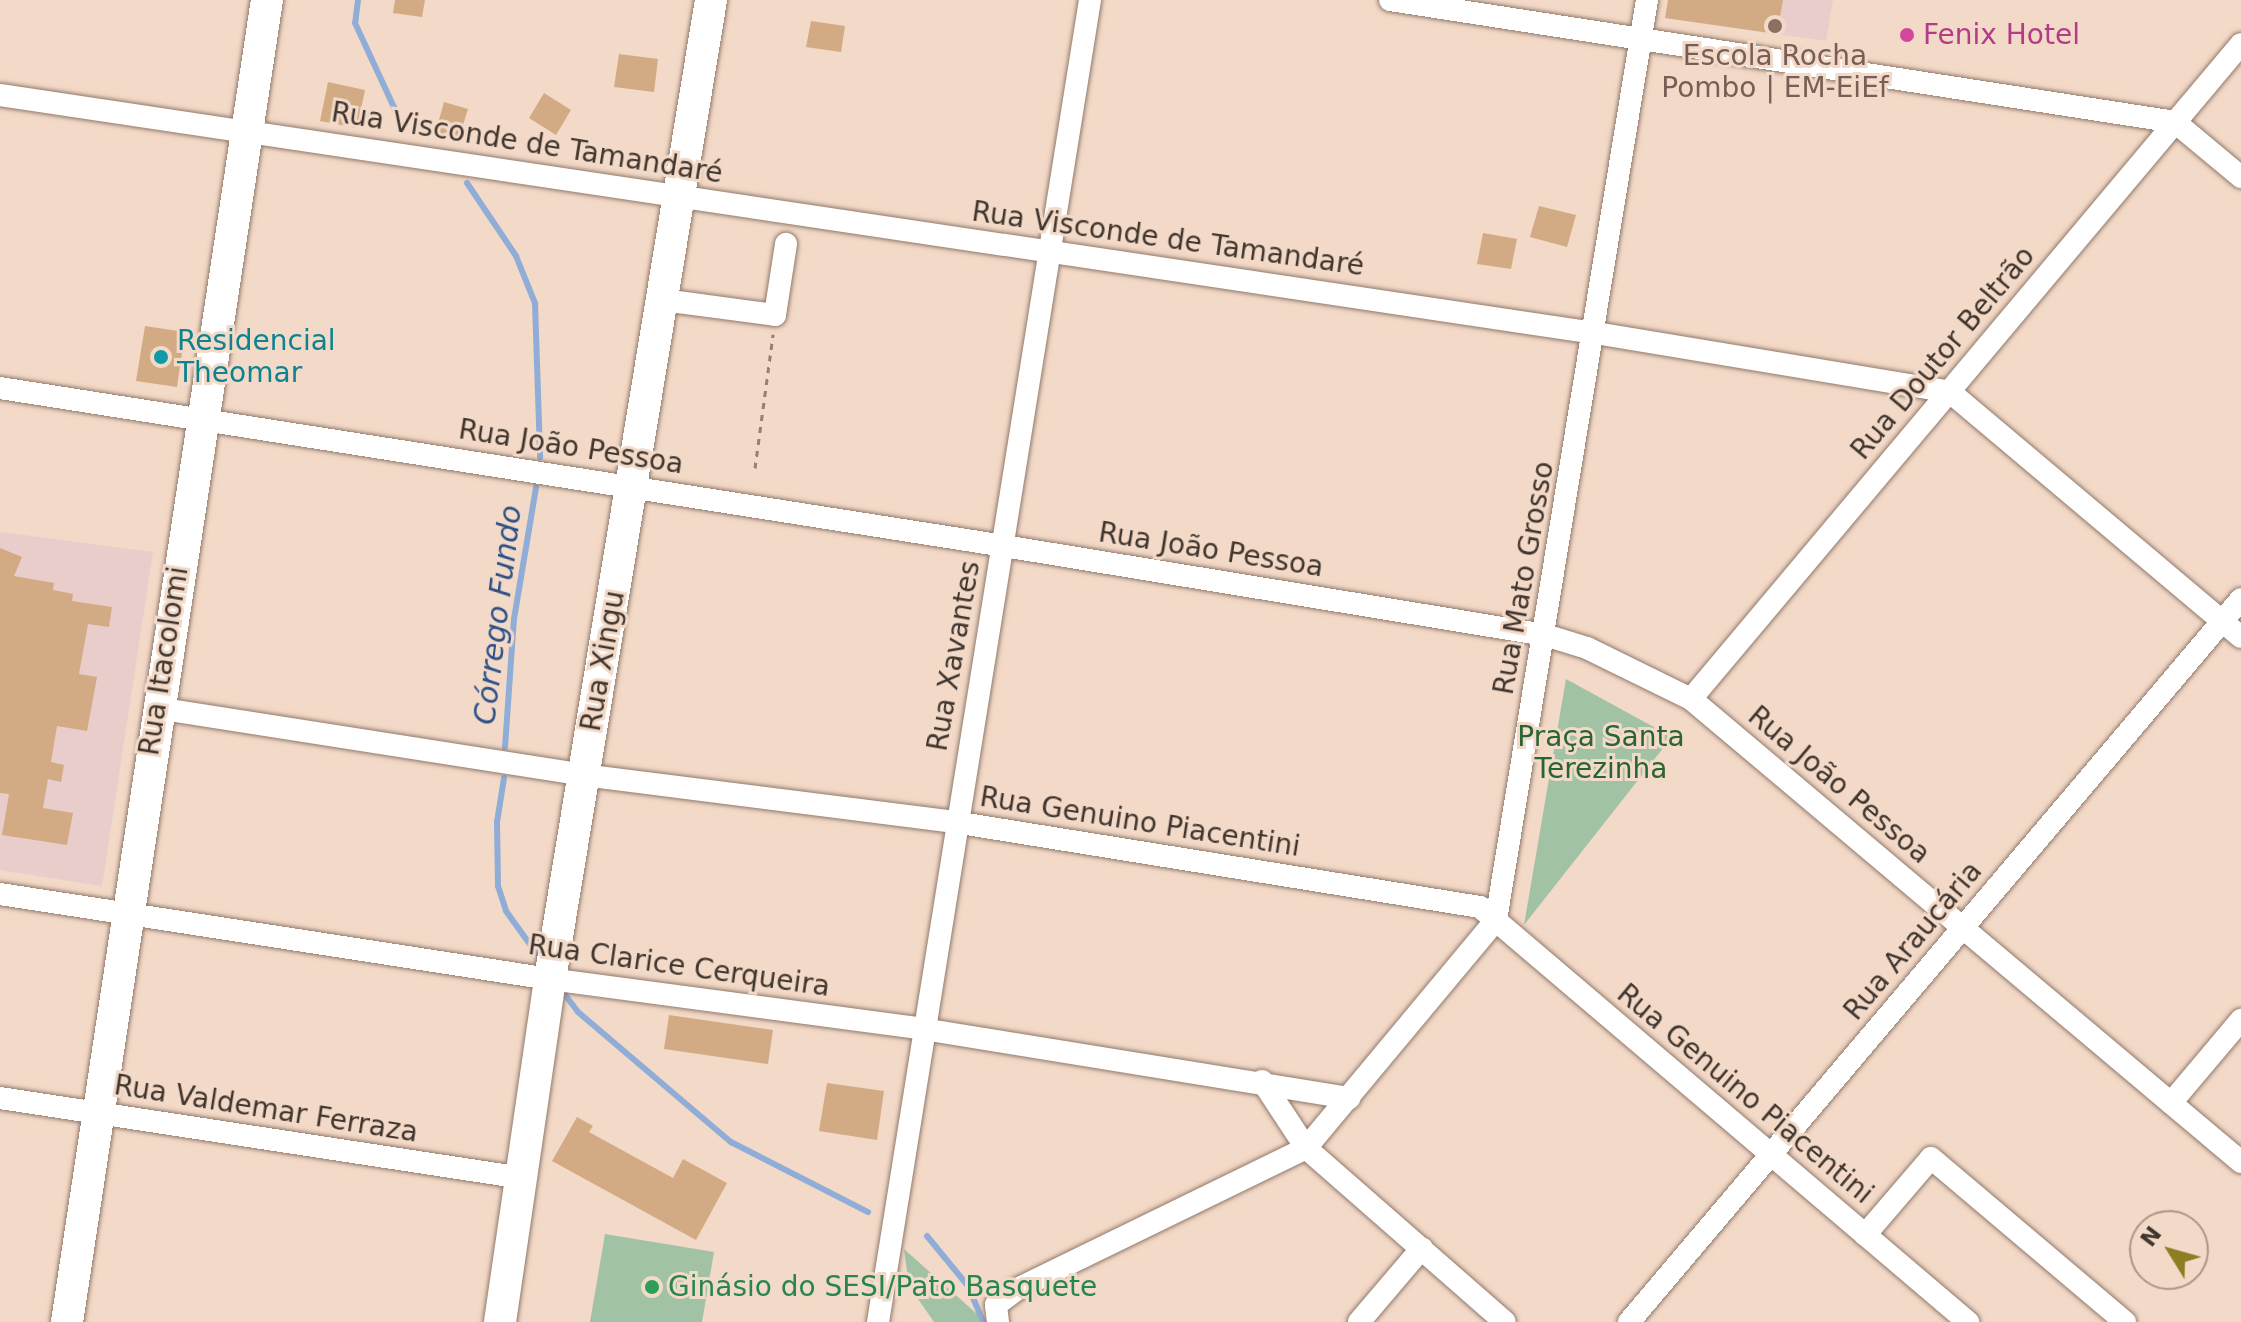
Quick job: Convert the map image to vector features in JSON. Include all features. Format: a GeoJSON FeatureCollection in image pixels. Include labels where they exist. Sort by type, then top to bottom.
{"type":"FeatureCollection","features":[{"type":"Feature","properties":{"kind":"street","name":"Rua Itacolomi"},"geometry":{"type":"LineString","coordinates":[[67,1322],[201,416],[267,0]]}},
{"type":"Feature","properties":{"kind":"street","name":"Rua Xingu"},"geometry":{"type":"LineString","coordinates":[[500,1322],[550,979],[711,0]]}},
{"type":"Feature","properties":{"kind":"street","name":"Rua Xavantes"},"geometry":{"type":"LineString","coordinates":[[878,1322],[954,822],[1004,546],[1090,0]]}},
{"type":"Feature","properties":{"kind":"street"},"geometry":{"type":"LineString","coordinates":[[1390,0],[2175,122],[2241,177]]}},
{"type":"Feature","properties":{"kind":"street","name":"Rua Mato Grosso"},"geometry":{"type":"LineString","coordinates":[[1306,1148],[1496,920],[1595,333],[1647,0]]}},
{"type":"Feature","properties":{"kind":"street","name":"Rua Doutor Beltrão"},"geometry":{"type":"LineString","coordinates":[[1691,699],[2241,44]]}},
{"type":"Feature","properties":{"kind":"street","name":"Rua Visconde de Tamandaré"},"geometry":{"type":"LineString","coordinates":[[0,95],[1595,333],[1950,392]]}},
{"type":"Feature","properties":{"kind":"street"},"geometry":{"type":"LineString","coordinates":[[663,300],[775,315],[786,244]]}},
{"type":"Feature","properties":{"kind":"street","name":"Rua João Pessoa"},"geometry":{"type":"LineString","coordinates":[[0,388],[201,416],[1545,635],[1641,672],[1691,699],[2241,1162]]}},
{"type":"Feature","properties":{"kind":"street"},"geometry":{"type":"LineString","coordinates":[[1950,392],[2241,637]]}},
{"type":"Feature","properties":{"kind":"street","name":"Rua Araucária"},"geometry":{"type":"LineString","coordinates":[[1629,1322],[2241,599]]}},
{"type":"Feature","properties":{"kind":"street","name":"Rua Genuino Piacentini"},"geometry":{"type":"LineString","coordinates":[[157,708],[583,775],[954,822],[1480,907],[1768,1157],[1968,1322]]}},
{"type":"Feature","properties":{"kind":"street","name":"Rua Clarice Cerqueira"},"geometry":{"type":"LineString","coordinates":[[0,894],[126,916],[550,979],[923,1029],[1262,1081],[1349,1098]]}},
{"type":"Feature","properties":{"kind":"street"},"geometry":{"type":"LineString","coordinates":[[2171,1103],[2241,1020]]}},
{"type":"Feature","properties":{"kind":"street"},"geometry":{"type":"LineString","coordinates":[[1262,1081],[1306,1148],[1505,1322]]}},
{"type":"Feature","properties":{"kind":"street","name":"Rua Valdemar Ferraza"},"geometry":{"type":"LineString","coordinates":[[0,1098],[523,1178]]}},
{"type":"Feature","properties":{"kind":"street"},"geometry":{"type":"LineString","coordinates":[[998,1322],[996,1305],[1017,1289],[1306,1148]]}},
{"type":"Feature","properties":{"kind":"street"},"geometry":{"type":"LineString","coordinates":[[1865,1235],[1931,1158],[2125,1322]]}},
{"type":"Feature","properties":{"kind":"street"},"geometry":{"type":"LineString","coordinates":[[1359,1322],[1422,1248]]}},
{"type":"Feature","properties":{"kind":"path"},"geometry":{"type":"LineString","coordinates":[[755,468],[775,315]]}},
{"type":"Feature","properties":{"kind":"shaded area","name":"Escola Rocha Pombo | EM-EiEf"},"geometry":{"type":"Polygon","coordinates":[[[1668,0],[1833,0],[1826,41],[1665,18],[1668,0]]]}},
{"type":"Feature","properties":{"kind":"shaded area"},"geometry":{"type":"Polygon","coordinates":[[[0,532],[153,552],[102,886],[0,870],[0,532]]]}},
{"type":"Feature","properties":{"kind":"green space","name":"Praça Santa Terezinha"},"geometry":{"type":"Polygon","coordinates":[[[1566,679],[1672,737],[1524,925],[1566,679]]]}},
{"type":"Feature","properties":{"kind":"green space","name":"Ginásio do SESI/Pato Basquete"},"geometry":{"type":"Polygon","coordinates":[[[605,1234],[714,1252],[702,1322],[590,1322],[605,1234]]]}},
{"type":"Feature","properties":{"kind":"green space"},"geometry":{"type":"Polygon","coordinates":[[[904,1249],[986,1322],[934,1322],[909,1286],[904,1249]]]}},
{"type":"Feature","properties":{"kind":"building"},"geometry":{"type":"Polygon","coordinates":[[[395,0],[425,0],[422,17],[393,13],[395,0]]]}},
{"type":"Feature","properties":{"kind":"building","name":"Escola Rocha Pombo | EM-EiEf"},"geometry":{"type":"Polygon","coordinates":[[[1668,0],[1783,0],[1777,34],[1665,18],[1668,0]]]}},
{"type":"Feature","properties":{"kind":"building"},"geometry":{"type":"Polygon","coordinates":[[[811,21],[845,26],[841,52],[806,47],[811,21]]]}},
{"type":"Feature","properties":{"kind":"building"},"geometry":{"type":"Polygon","coordinates":[[[619,54],[658,59],[654,92],[614,87],[619,54]]]}},
{"type":"Feature","properties":{"kind":"building"},"geometry":{"type":"Polygon","coordinates":[[[328,82],[365,90],[357,128],[320,121],[328,82]]]}},
{"type":"Feature","properties":{"kind":"building"},"geometry":{"type":"Polygon","coordinates":[[[544,93],[571,110],[556,135],[529,118],[544,93]]]}},
{"type":"Feature","properties":{"kind":"building"},"geometry":{"type":"Polygon","coordinates":[[[444,102],[468,109],[458,141],[435,134],[444,102]]]}},
{"type":"Feature","properties":{"kind":"building"},"geometry":{"type":"Polygon","coordinates":[[[1539,206],[1576,215],[1567,247],[1530,237],[1539,206]]]}},
{"type":"Feature","properties":{"kind":"building"},"geometry":{"type":"Polygon","coordinates":[[[1483,233],[1517,239],[1511,269],[1477,264],[1483,233]]]}},
{"type":"Feature","properties":{"kind":"building","name":"Residencial Theomar"},"geometry":{"type":"Polygon","coordinates":[[[145,326],[185,332],[177,387],[136,381],[145,326]]]}},
{"type":"Feature","properties":{"kind":"building"},"geometry":{"type":"Polygon","coordinates":[[[0,548],[22,557],[14,576],[54,583],[53,590],[73,594],[72,601],[112,607],[109,627],[88,624],[79,674],[97,677],[87,731],[57,726],[51,762],[64,765],[61,782],[48,779],[43,808],[73,813],[67,845],[2,835],[9,794],[0,793],[0,548]]]}},
{"type":"Feature","properties":{"kind":"building"},"geometry":{"type":"Polygon","coordinates":[[[669,1015],[773,1030],[768,1064],[664,1049],[669,1015]]]}},
{"type":"Feature","properties":{"kind":"building"},"geometry":{"type":"Polygon","coordinates":[[[827,1083],[884,1091],[877,1140],[819,1131],[827,1083]]]}},
{"type":"Feature","properties":{"kind":"building"},"geometry":{"type":"Polygon","coordinates":[[[577,1117],[593,1126],[589,1132],[673,1178],[683,1159],[727,1183],[696,1240],[552,1161],[577,1117]]]}},
{"type":"Feature","properties":{"kind":"waterway"},"geometry":{"type":"LineString","coordinates":[[358,0],[355,23],[398,116]]}},
{"type":"Feature","properties":{"kind":"waterway","name":"Córrego Fundo"},"geometry":{"type":"LineString","coordinates":[[467,183],[516,256],[535,303],[540,457]]}},
{"type":"Feature","properties":{"kind":"waterway","name":"Córrego Fundo"},"geometry":{"type":"LineString","coordinates":[[505,747],[514,619],[536,487]]}},
{"type":"Feature","properties":{"kind":"waterway","name":"Córrego Fundo"},"geometry":{"type":"LineString","coordinates":[[504,778],[497,822],[498,886],[506,911],[539,957]]}},
{"type":"Feature","properties":{"kind":"waterway","name":"Córrego Fundo"},"geometry":{"type":"LineString","coordinates":[[563,992],[578,1012],[731,1142],[868,1212]]}},
{"type":"Feature","properties":{"kind":"waterway","name":"Córrego Fundo"},"geometry":{"type":"LineString","coordinates":[[927,1236],[968,1286],[983,1322]]}},
{"type":"Feature","properties":{"kind":"place","name":"Escola Rocha Pombo | EM-EiEf"},"geometry":{"type":"Point","coordinates":[1775,26]}},
{"type":"Feature","properties":{"kind":"place","name":"Fenix Hotel"},"geometry":{"type":"Point","coordinates":[1907,35]}},
{"type":"Feature","properties":{"kind":"place","name":"Residencial Theomar"},"geometry":{"type":"Point","coordinates":[161,357]}},
{"type":"Feature","properties":{"kind":"place","name":"Ginásio do SESI/Pato Basquete"},"geometry":{"type":"Point","coordinates":[652,1287]}}]}
